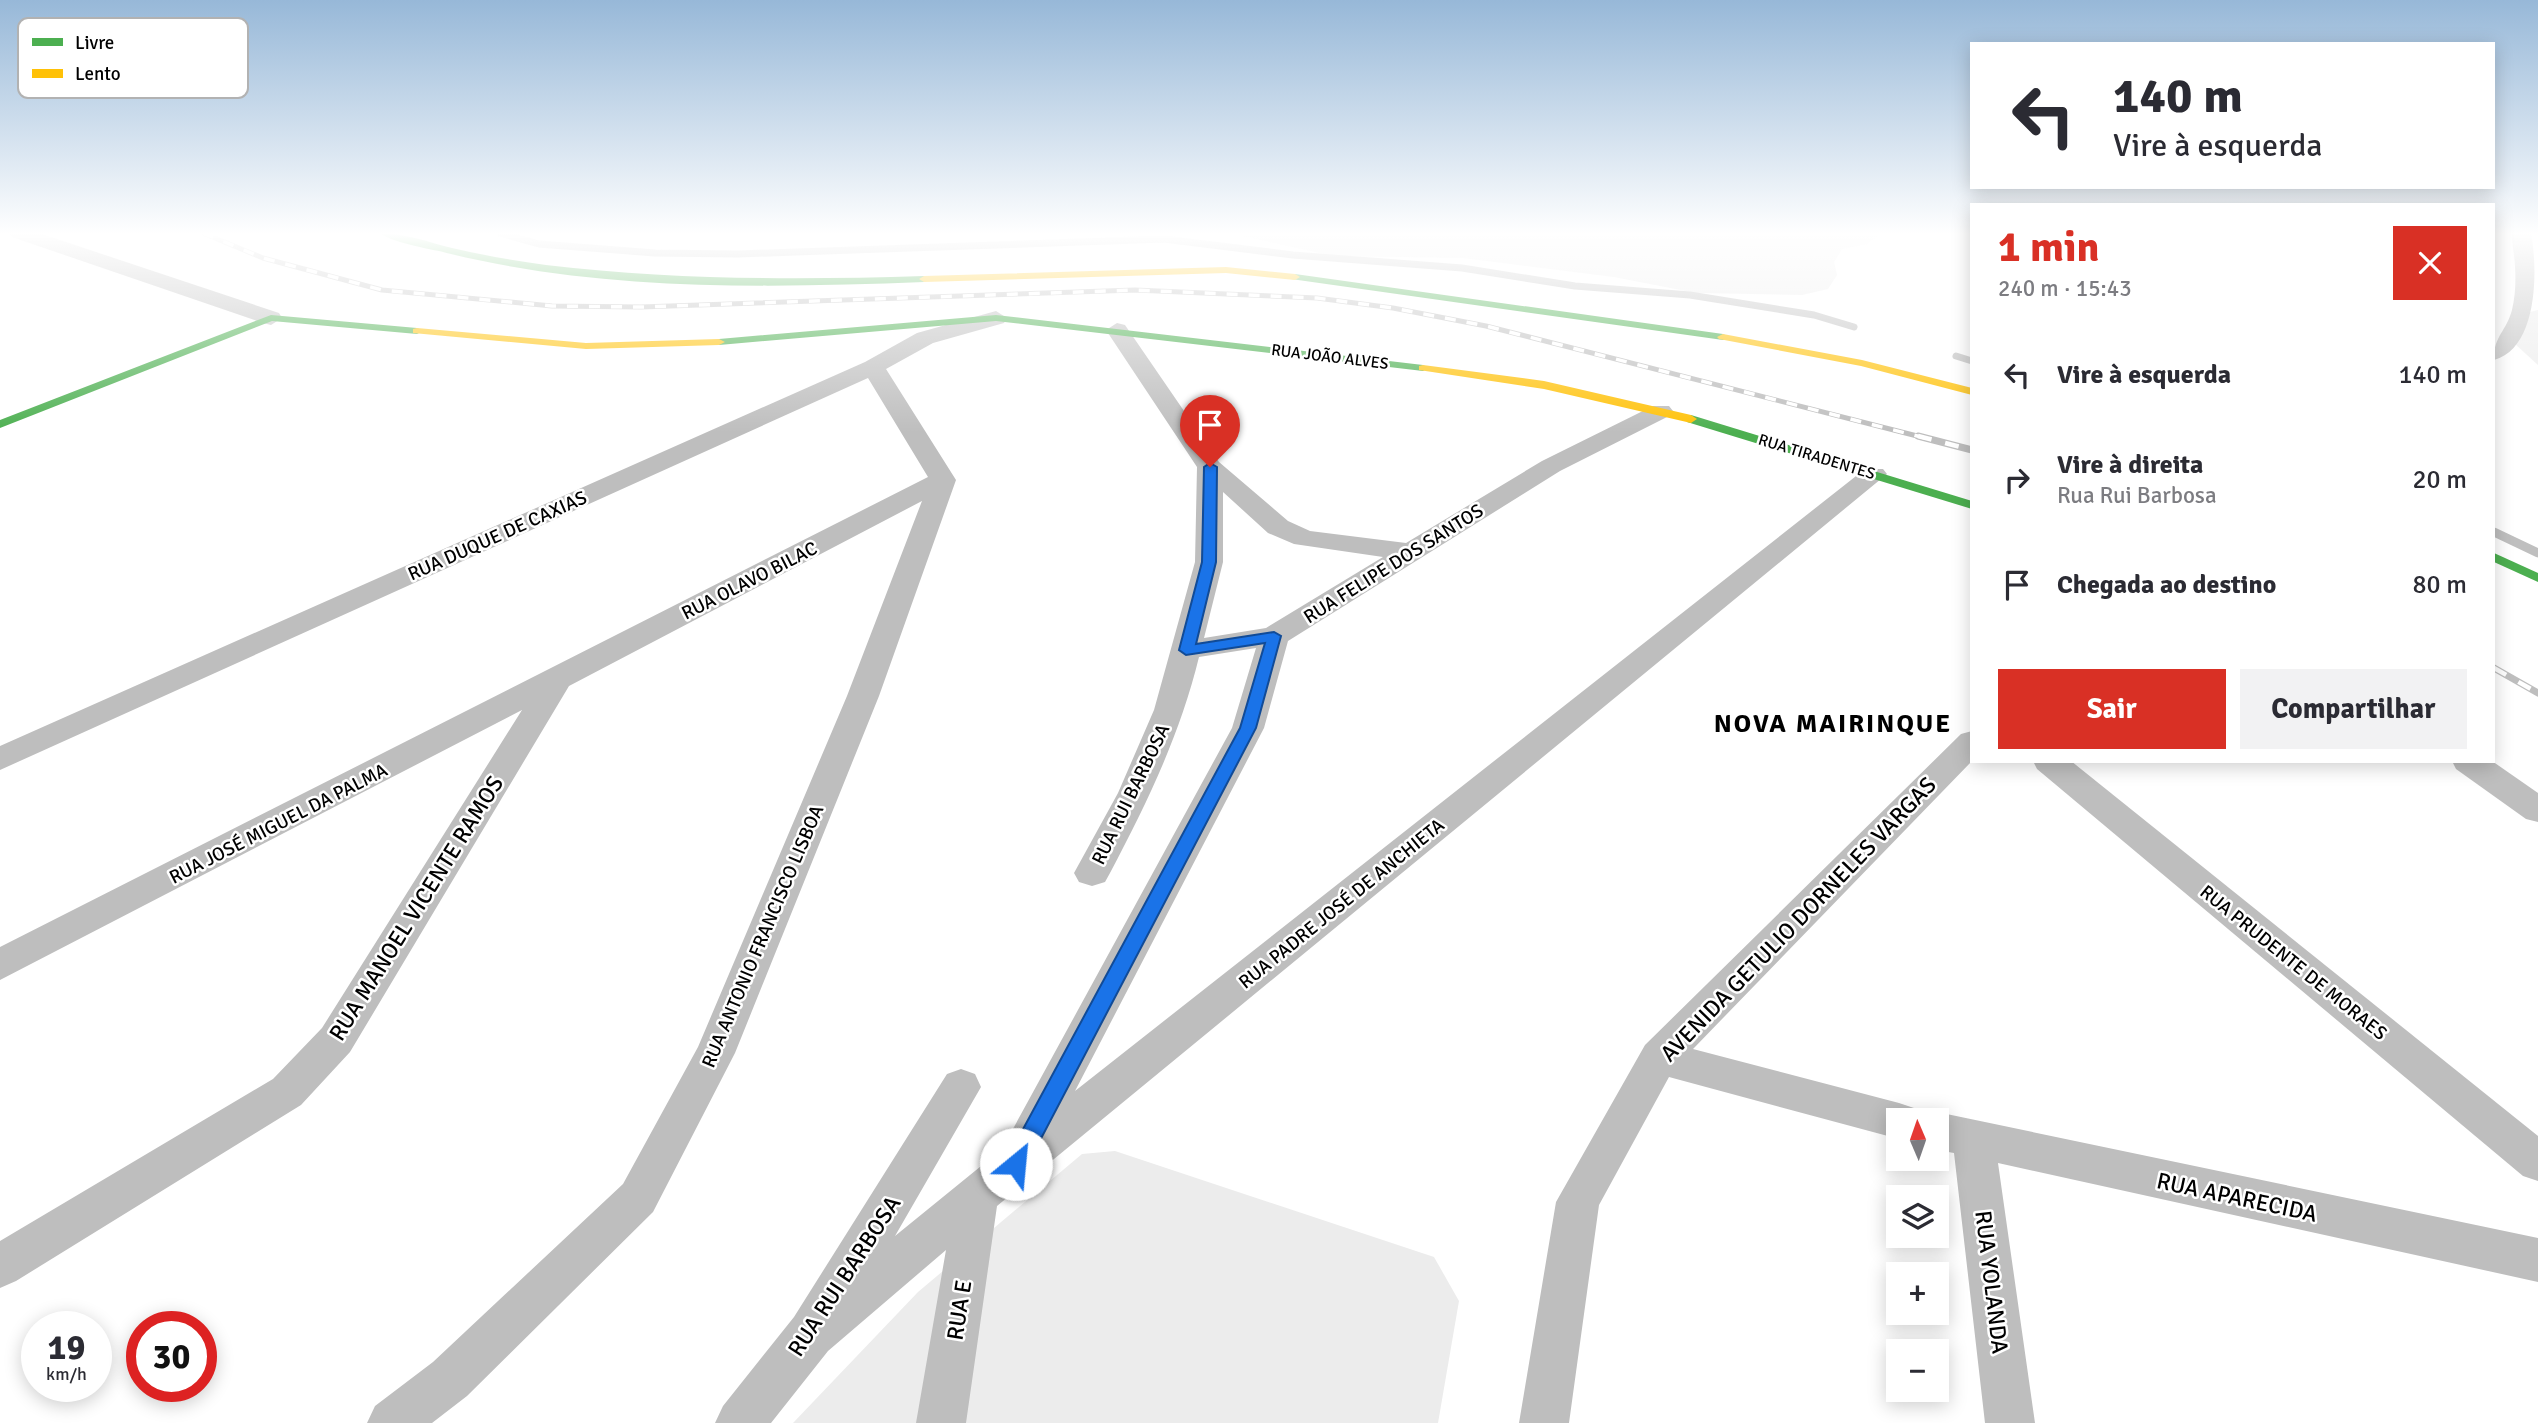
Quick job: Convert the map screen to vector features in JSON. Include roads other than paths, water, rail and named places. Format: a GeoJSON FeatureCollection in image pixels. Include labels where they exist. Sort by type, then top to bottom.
{"type":"FeatureCollection","features":[{"type":"Feature","properties":{"kind":"main road"},"geometry":{"type":"LineString","coordinates":[[1469,299],[1709,335],[1916,374],[1970,391]]}},
{"type":"Feature","properties":{"kind":"main road"},"geometry":{"type":"LineString","coordinates":[[1538,299],[1688,320],[1883,354],[1970,377]]}},
{"type":"Feature","properties":{"kind":"main road","name":"RUA JOÃO ALVES"},"geometry":{"type":"LineString","coordinates":[[271,318],[586,346],[716,342],[996,318],[1117,330],[1544,385],[1661,411]]}},
{"type":"Feature","properties":{"kind":"main road"},"geometry":{"type":"LineString","coordinates":[[0,424],[271,318]]}},
{"type":"Feature","properties":{"kind":"main road","name":"RUA TIRADENTES"},"geometry":{"type":"LineString","coordinates":[[1661,411],[1970,504]]}},
{"type":"Feature","properties":{"kind":"main road"},"geometry":{"type":"LineString","coordinates":[[2495,557],[2538,578]]}},
{"type":"Feature","properties":{"kind":"main road"},"geometry":{"type":"LineString","coordinates":[[2495,573],[2538,594]]}},
{"type":"Feature","properties":{"kind":"street"},"geometry":{"type":"LineString","coordinates":[[216,299],[271,318]]}},
{"type":"Feature","properties":{"kind":"street"},"geometry":{"type":"LineString","coordinates":[[2495,352],[2514,332],[2524,299]]}},
{"type":"Feature","properties":{"kind":"street","name":"RUA DUQUE DE CAXIAS"},"geometry":{"type":"LineString","coordinates":[[0,759],[873,367],[925,338],[996,318]]}},
{"type":"Feature","properties":{"kind":"street"},"geometry":{"type":"LineString","coordinates":[[1117,330],[1210,467],[1278,527],[1304,538],[1409,552]]}},
{"type":"Feature","properties":{"kind":"street"},"geometry":{"type":"LineString","coordinates":[[873,367],[943,480]]}},
{"type":"Feature","properties":{"kind":"street","name":"RUA FELIPE DOS SANTOS"},"geometry":{"type":"LineString","coordinates":[[1274,636],[1566,458],[1661,411]]}},
{"type":"Feature","properties":{"kind":"street","name":"RUA RUI BARBOSA"},"geometry":{"type":"LineString","coordinates":[[1092,873],[1135,793],[1170,710],[1209,562],[1210,467]]}},
{"type":"Feature","properties":{"kind":"street","name":"RUA PADRE JOSÉ DE ANCHIETA"},"geometry":{"type":"LineString","coordinates":[[811,1334],[1016,1164],[1874,474]]}},
{"type":"Feature","properties":{"kind":"street","name":"RUA OLAVO BILAC"},"geometry":{"type":"LineString","coordinates":[[556,680],[943,480]]}},
{"type":"Feature","properties":{"kind":"street","name":"RUA ANTONIO FRANCISCO LISBOA"},"geometry":{"type":"LineString","coordinates":[[392,1423],[450,1379],[638,1198],[715,1054],[863,696],[943,480]]}},
{"type":"Feature","properties":{"kind":"street"},"geometry":{"type":"LineString","coordinates":[[1016,1164],[1248,728],[1274,636],[1186,650]]}},
{"type":"Feature","properties":{"kind":"street","name":"RUA JOSÉ MIGUEL DA PALMA"},"geometry":{"type":"LineString","coordinates":[[0,965],[556,680]]}},
{"type":"Feature","properties":{"kind":"street","name":"RUA MANOEL VICENTE RAMOS"},"geometry":{"type":"LineString","coordinates":[[0,1266],[287,1092],[336,1040],[556,680]]}},
{"type":"Feature","properties":{"kind":"street","name":"AVENIDA GETULIO DORNELES VARGAS"},"geometry":{"type":"LineString","coordinates":[[1544,1423],[1578,1202],[1659,1057],[1970,744]]}},
{"type":"Feature","properties":{"kind":"street","name":"RUA PRUDENTE DE MORAES"},"geometry":{"type":"LineString","coordinates":[[2051,763],[2538,1162]]}},
{"type":"Feature","properties":{"kind":"street"},"geometry":{"type":"LineString","coordinates":[[2471,763],[2538,810]]}},
{"type":"Feature","properties":{"kind":"street"},"geometry":{"type":"LineString","coordinates":[[1659,1057],[1886,1118]]}},
{"type":"Feature","properties":{"kind":"street","name":"RUA RUI BARBOSA"},"geometry":{"type":"LineString","coordinates":[[740,1423],[811,1334],[961,1087]]}},
{"type":"Feature","properties":{"kind":"street","name":"RUA APARECIDA"},"geometry":{"type":"LineString","coordinates":[[1956,1136],[2538,1260]]}},
{"type":"Feature","properties":{"kind":"street","name":"RUA YOLANDA"},"geometry":{"type":"LineString","coordinates":[[1956,1136],[2010,1423]]}},
{"type":"Feature","properties":{"kind":"street","name":"RUA E"},"geometry":{"type":"LineString","coordinates":[[941,1423],[977,1196]]}},
{"type":"Feature","properties":{"kind":"waterway"},"geometry":{"type":"LineString","coordinates":[[1717,299],[1814,315],[1854,327]]}},
{"type":"Feature","properties":{"kind":"waterway"},"geometry":{"type":"LineString","coordinates":[[1956,356],[1970,360]]}},
{"type":"Feature","properties":{"kind":"waterway"},"geometry":{"type":"LineString","coordinates":[[2495,532],[2538,553]]}},
{"type":"Feature","properties":{"kind":"railway"},"geometry":{"type":"LineString","coordinates":[[482,299],[552,306],[641,307],[862,299]]}},
{"type":"Feature","properties":{"kind":"railway"},"geometry":{"type":"LineString","coordinates":[[1328,299],[1393,308],[1486,326],[1925,438]]}},
{"type":"Feature","properties":{"kind":"railway"},"geometry":{"type":"LineString","coordinates":[[1918,436],[1970,449]]}},
{"type":"Feature","properties":{"kind":"railway"},"geometry":{"type":"LineString","coordinates":[[2495,669],[2538,693]]}},
{"type":"Feature","properties":{"kind":"district","name":"NOVA MAIRINQUE"},"geometry":{"type":"Point","coordinates":[1833,723]}}]}
